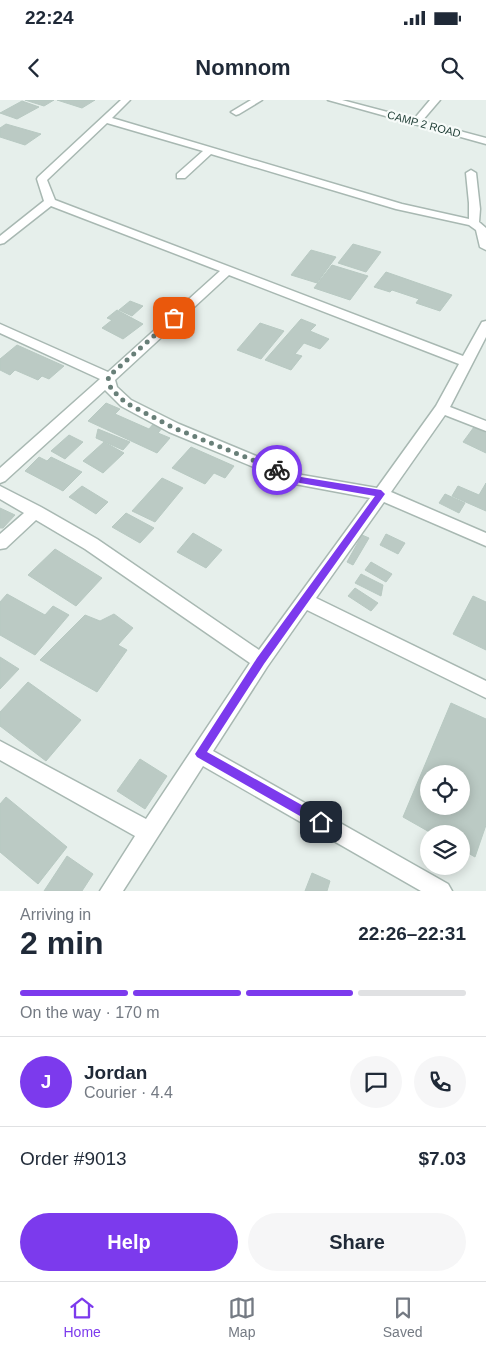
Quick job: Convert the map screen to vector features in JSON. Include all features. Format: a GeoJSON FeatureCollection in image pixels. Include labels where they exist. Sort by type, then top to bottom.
{"type":"FeatureCollection","features":[{"type":"Feature","properties":{"kind":"street"},"geometry":{"type":"LineString","coordinates":[[126,100],[42,179],[50,202],[467,362]]}},
{"type":"Feature","properties":{"kind":"street"},"geometry":{"type":"LineString","coordinates":[[236,112],[258,100]]}},
{"type":"Feature","properties":{"kind":"street","name":"CAMP 2 ROAD"},"geometry":{"type":"LineString","coordinates":[[332,100],[486,141]]}},
{"type":"Feature","properties":{"kind":"street"},"geometry":{"type":"LineString","coordinates":[[416,123],[435,100]]}},
{"type":"Feature","properties":{"kind":"street"},"geometry":{"type":"LineString","coordinates":[[105,119],[400,207],[473,223],[481,229],[486,247]]}},
{"type":"Feature","properties":{"kind":"street"},"geometry":{"type":"LineString","coordinates":[[181,176],[210,150]]}},
{"type":"Feature","properties":{"kind":"street"},"geometry":{"type":"LineString","coordinates":[[471,173],[471,186],[477,211],[473,223]]}},
{"type":"Feature","properties":{"kind":"street"},"geometry":{"type":"LineString","coordinates":[[0,241],[50,202]]}},
{"type":"Feature","properties":{"kind":"street"},"geometry":{"type":"LineString","coordinates":[[0,477],[228,270]]}},
{"type":"Feature","properties":{"kind":"street"},"geometry":{"type":"LineString","coordinates":[[111,891],[260,661],[442,409],[486,325]]}},
{"type":"Feature","properties":{"kind":"street"},"geometry":{"type":"LineString","coordinates":[[0,328],[108,377]]}},
{"type":"Feature","properties":{"kind":"street"},"geometry":{"type":"LineString","coordinates":[[108,377],[111,389],[126,403],[174,428],[300,480],[381,494],[486,540]]}},
{"type":"Feature","properties":{"kind":"street"},"geometry":{"type":"LineString","coordinates":[[442,409],[486,426]]}},
{"type":"Feature","properties":{"kind":"street"},"geometry":{"type":"LineString","coordinates":[[0,492],[91,544],[260,661]]}},
{"type":"Feature","properties":{"kind":"street"},"geometry":{"type":"LineString","coordinates":[[0,543],[36,511]]}},
{"type":"Feature","properties":{"kind":"street"},"geometry":{"type":"LineString","coordinates":[[304,600],[486,690]]}},
{"type":"Feature","properties":{"kind":"street"},"geometry":{"type":"LineString","coordinates":[[0,750],[149,832]]}},
{"type":"Feature","properties":{"kind":"street"},"geometry":{"type":"LineString","coordinates":[[200,754],[441,891]]}},
{"type":"Feature","properties":{"kind":"building"},"geometry":{"type":"Polygon","coordinates":[[[25,100],[54,100],[44,106],[25,100]]]}},
{"type":"Feature","properties":{"kind":"building"},"geometry":{"type":"Polygon","coordinates":[[[57,100],[95,100],[82,108],[57,100]]]}},
{"type":"Feature","properties":{"kind":"building"},"geometry":{"type":"Polygon","coordinates":[[[22,101],[39,107],[17,119],[0,113],[22,101]]]}},
{"type":"Feature","properties":{"kind":"building"},"geometry":{"type":"Polygon","coordinates":[[[6,124],[41,134],[25,145],[0,137],[0,128],[6,124]]]}},
{"type":"Feature","properties":{"kind":"building"},"geometry":{"type":"Polygon","coordinates":[[[353,244],[381,252],[366,272],[338,263],[353,244]]]}},
{"type":"Feature","properties":{"kind":"building"},"geometry":{"type":"Polygon","coordinates":[[[311,250],[336,257],[317,283],[291,275],[311,250]]]}},
{"type":"Feature","properties":{"kind":"building"},"geometry":{"type":"Polygon","coordinates":[[[332,265],[368,276],[350,300],[314,288],[332,265]]]}},
{"type":"Feature","properties":{"kind":"building"},"geometry":{"type":"Polygon","coordinates":[[[386,272],[452,295],[440,311],[416,303],[419,299],[392,290],[390,292],[374,287],[386,272]]]}},
{"type":"Feature","properties":{"kind":"building"},"geometry":{"type":"Polygon","coordinates":[[[130,301],[143,306],[132,316],[119,310],[130,301]]]}},
{"type":"Feature","properties":{"kind":"building"},"geometry":{"type":"Polygon","coordinates":[[[117,310],[143,324],[123,339],[102,328],[112,320],[107,318],[117,310]]]}},
{"type":"Feature","properties":{"kind":"building"},"geometry":{"type":"Polygon","coordinates":[[[301,319],[316,325],[310,331],[329,339],[320,349],[304,343],[295,354],[302,356],[291,370],[265,360],[301,319]]]}},
{"type":"Feature","properties":{"kind":"building"},"geometry":{"type":"Polygon","coordinates":[[[260,323],[284,331],[261,359],[237,350],[260,323]]]}},
{"type":"Feature","properties":{"kind":"building"},"geometry":{"type":"Polygon","coordinates":[[[17,345],[64,366],[49,379],[42,376],[38,380],[15,370],[10,375],[0,370],[0,359],[17,345]]]}},
{"type":"Feature","properties":{"kind":"building"},"geometry":{"type":"Polygon","coordinates":[[[106,403],[120,409],[115,414],[149,429],[154,423],[163,427],[158,433],[170,438],[157,453],[88,421],[106,403]]]}},
{"type":"Feature","properties":{"kind":"building"},"geometry":{"type":"Polygon","coordinates":[[[474,427],[486,433],[486,453],[463,442],[474,427]]]}},
{"type":"Feature","properties":{"kind":"building"},"geometry":{"type":"Polygon","coordinates":[[[98,429],[130,442],[123,450],[96,438],[98,429]]]}},
{"type":"Feature","properties":{"kind":"building"},"geometry":{"type":"Polygon","coordinates":[[[69,435],[83,442],[65,459],[51,451],[69,435]]]}},
{"type":"Feature","properties":{"kind":"building"},"geometry":{"type":"Polygon","coordinates":[[[104,442],[124,453],[103,473],[83,461],[104,442]]]}},
{"type":"Feature","properties":{"kind":"building"},"geometry":{"type":"Polygon","coordinates":[[[191,447],[234,466],[225,478],[214,473],[205,484],[172,468],[191,447]]]}},
{"type":"Feature","properties":{"kind":"building"},"geometry":{"type":"Polygon","coordinates":[[[39,457],[47,461],[51,457],[82,472],[63,491],[25,471],[39,457]]]}},
{"type":"Feature","properties":{"kind":"building"},"geometry":{"type":"Polygon","coordinates":[[[162,478],[183,488],[155,522],[132,511],[162,478]]]}},
{"type":"Feature","properties":{"kind":"building"},"geometry":{"type":"Polygon","coordinates":[[[486,483],[486,511],[452,496],[458,486],[479,495],[486,483]]]}},
{"type":"Feature","properties":{"kind":"building"},"geometry":{"type":"Polygon","coordinates":[[[82,486],[108,502],[96,514],[69,497],[82,486]]]}},
{"type":"Feature","properties":{"kind":"building"},"geometry":{"type":"Polygon","coordinates":[[[445,494],[465,503],[459,513],[439,503],[445,494]]]}},
{"type":"Feature","properties":{"kind":"building"},"geometry":{"type":"Polygon","coordinates":[[[0,508],[15,515],[3,528],[0,528],[0,508]]]}},
{"type":"Feature","properties":{"kind":"building"},"geometry":{"type":"Polygon","coordinates":[[[126,513],[154,528],[140,543],[112,527],[126,513]]]}},
{"type":"Feature","properties":{"kind":"building"},"geometry":{"type":"Polygon","coordinates":[[[193,533],[222,550],[206,568],[177,552],[193,533]]]}},
{"type":"Feature","properties":{"kind":"building"},"geometry":{"type":"Polygon","coordinates":[[[386,534],[405,543],[398,554],[380,545],[386,534]]]}},
{"type":"Feature","properties":{"kind":"building"},"geometry":{"type":"Polygon","coordinates":[[[362,535],[369,538],[353,565],[347,562],[362,535]]]}},
{"type":"Feature","properties":{"kind":"building"},"geometry":{"type":"Polygon","coordinates":[[[55,549],[102,578],[76,606],[28,575],[55,549]]]}},
{"type":"Feature","properties":{"kind":"building"},"geometry":{"type":"Polygon","coordinates":[[[371,562],[392,574],[386,582],[365,570],[371,562]]]}},
{"type":"Feature","properties":{"kind":"building"},"geometry":{"type":"Polygon","coordinates":[[[361,574],[383,585],[381,596],[355,583],[361,574]]]}},
{"type":"Feature","properties":{"kind":"building"},"geometry":{"type":"Polygon","coordinates":[[[355,588],[378,603],[371,611],[348,596],[355,588]]]}},
{"type":"Feature","properties":{"kind":"building"},"geometry":{"type":"Polygon","coordinates":[[[7,594],[45,615],[53,606],[69,615],[35,655],[0,635],[0,602],[7,594]]]}},
{"type":"Feature","properties":{"kind":"building"},"geometry":{"type":"Polygon","coordinates":[[[473,596],[486,602],[486,650],[453,634],[473,596]]]}},
{"type":"Feature","properties":{"kind":"building"},"geometry":{"type":"Polygon","coordinates":[[[114,614],[133,628],[118,645],[127,650],[97,692],[40,660],[85,615],[100,621],[114,614]]]}},
{"type":"Feature","properties":{"kind":"building"},"geometry":{"type":"Polygon","coordinates":[[[0,657],[19,669],[0,689],[0,657]]]}},
{"type":"Feature","properties":{"kind":"building"},"geometry":{"type":"Polygon","coordinates":[[[28,682],[81,720],[46,761],[0,726],[0,712],[28,682]]]}},
{"type":"Feature","properties":{"kind":"building"},"geometry":{"type":"Polygon","coordinates":[[[451,703],[486,719],[486,825],[475,857],[470,854],[470,825],[420,825],[420,827],[403,817],[420,777],[420,815],[470,815],[470,765],[425,765],[451,703]]]}},
{"type":"Feature","properties":{"kind":"building"},"geometry":{"type":"Polygon","coordinates":[[[140,759],[167,776],[145,809],[117,791],[140,759]]]}},
{"type":"Feature","properties":{"kind":"building"},"geometry":{"type":"Polygon","coordinates":[[[6,797],[67,847],[38,884],[0,852],[0,804],[6,797]]]}},
{"type":"Feature","properties":{"kind":"building"},"geometry":{"type":"Polygon","coordinates":[[[67,856],[93,874],[82,891],[44,891],[67,856]]]}},
{"type":"Feature","properties":{"kind":"building"},"geometry":{"type":"Polygon","coordinates":[[[312,873],[330,881],[327,891],[305,891],[312,873]]]}},
{"type":"Feature","properties":{"kind":"way so far"},"geometry":{"type":"LineString","coordinates":[[174,318],[108,377],[111,389],[126,403],[174,428],[277,470]]}},
{"type":"Feature","properties":{"kind":"route"},"geometry":{"type":"LineString","coordinates":[[277,470],[300,480],[381,494],[260,661],[200,754],[321,822]]}}]}
